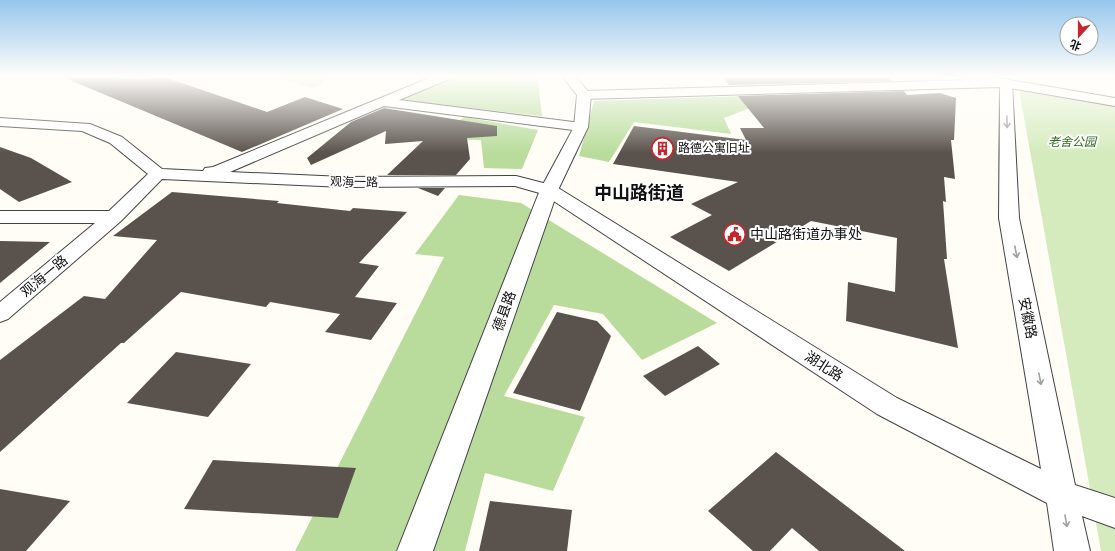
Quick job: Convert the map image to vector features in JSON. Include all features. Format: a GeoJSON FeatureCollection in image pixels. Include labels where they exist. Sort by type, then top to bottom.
{"type":"FeatureCollection","features":[{"type":"Feature","properties":{"kind":"street"},"geometry":{"type":"LineString","coordinates":[[0,122],[85,127],[116,140],[158,174],[217,172],[382,102],[581,127]]}},
{"type":"Feature","properties":{"kind":"street","name":"德县路"},"geometry":{"type":"LineString","coordinates":[[415,551],[549,190],[581,127],[583,102]]}},
{"type":"Feature","properties":{"kind":"street","name":"安徽路"},"geometry":{"type":"LineString","coordinates":[[1018,102],[1009,218],[1072,551]]}},
{"type":"Feature","properties":{"kind":"street","name":"观海一路"},"geometry":{"type":"LineString","coordinates":[[0,314],[114,217],[158,174],[344,182],[516,181],[549,190]]}},
{"type":"Feature","properties":{"kind":"street","name":"湖北路"},"geometry":{"type":"LineString","coordinates":[[549,190],[887,406],[1062,495],[1115,512]]}},
{"type":"Feature","properties":{"kind":"street"},"geometry":{"type":"LineString","coordinates":[[0,217],[114,217]]}},
{"type":"Feature","properties":{"kind":"green space"},"geometry":{"type":"Polygon","coordinates":[[[413,102],[540,102],[542,116],[413,102]]]}},
{"type":"Feature","properties":{"kind":"green space"},"geometry":{"type":"Polygon","coordinates":[[[594,102],[766,102],[724,118],[731,134],[634,122],[609,162],[579,156],[594,102]]]}},
{"type":"Feature","properties":{"kind":"green space","name":"老舍公园"},"geometry":{"type":"Polygon","coordinates":[[[1021,102],[1091,102],[1115,106],[1115,551],[1101,551],[1021,102]]]}},
{"type":"Feature","properties":{"kind":"green space"},"geometry":{"type":"Polygon","coordinates":[[[464,117],[538,130],[522,169],[484,168],[481,140],[438,139],[464,117]]]}},
{"type":"Feature","properties":{"kind":"green space"},"geometry":{"type":"Polygon","coordinates":[[[459,195],[521,203],[717,323],[642,360],[603,314],[554,305],[504,396],[585,417],[553,491],[485,473],[465,551],[295,551],[444,257],[415,254],[459,195]]]}},
{"type":"Feature","properties":{"kind":"building"},"geometry":{"type":"Polygon","coordinates":[[[122,102],[237,102],[267,112],[293,102],[320,102],[343,109],[242,152],[122,102]]]}},
{"type":"Feature","properties":{"kind":"building"},"geometry":{"type":"Polygon","coordinates":[[[743,102],[956,102],[954,140],[951,140],[955,179],[944,177],[946,202],[943,201],[947,259],[944,259],[958,348],[846,321],[848,282],[895,292],[897,238],[811,221],[729,271],[670,237],[712,215],[691,204],[738,182],[613,164],[634,126],[746,140],[740,128],[764,128],[743,102]]]}},
{"type":"Feature","properties":{"kind":"building"},"geometry":{"type":"Polygon","coordinates":[[[384,108],[497,126],[497,136],[467,138],[470,159],[456,175],[387,175],[423,141],[385,144],[386,131],[311,165],[307,158],[351,122],[384,108]]]}},
{"type":"Feature","properties":{"kind":"building"},"geometry":{"type":"Polygon","coordinates":[[[0,147],[31,158],[72,182],[19,202],[0,189],[0,147]]]}},
{"type":"Feature","properties":{"kind":"building"},"geometry":{"type":"Polygon","coordinates":[[[418,188],[445,188],[438,196],[418,188]]]}},
{"type":"Feature","properties":{"kind":"building"},"geometry":{"type":"Polygon","coordinates":[[[172,192],[279,201],[277,203],[350,211],[353,208],[407,212],[359,263],[379,266],[355,297],[397,303],[371,340],[325,332],[340,314],[270,302],[266,307],[181,292],[124,343],[121,343],[0,452],[0,360],[84,296],[105,299],[157,240],[113,236],[172,192]]]}},
{"type":"Feature","properties":{"kind":"building"},"geometry":{"type":"Polygon","coordinates":[[[0,241],[50,242],[0,283],[0,241]]]}},
{"type":"Feature","properties":{"kind":"building"},"geometry":{"type":"Polygon","coordinates":[[[557,312],[597,321],[611,336],[580,411],[513,393],[557,312]]]}},
{"type":"Feature","properties":{"kind":"building"},"geometry":{"type":"Polygon","coordinates":[[[698,346],[720,364],[665,396],[643,376],[698,346]]]}},
{"type":"Feature","properties":{"kind":"building"},"geometry":{"type":"Polygon","coordinates":[[[176,352],[251,364],[208,417],[127,403],[176,352]]]}},
{"type":"Feature","properties":{"kind":"building"},"geometry":{"type":"Polygon","coordinates":[[[776,452],[905,551],[819,551],[792,528],[770,551],[753,551],[708,511],[776,452]]]}},
{"type":"Feature","properties":{"kind":"building"},"geometry":{"type":"Polygon","coordinates":[[[213,460],[356,468],[338,518],[184,509],[213,460]]]}},
{"type":"Feature","properties":{"kind":"building"},"geometry":{"type":"Polygon","coordinates":[[[0,489],[70,501],[26,551],[0,551],[0,489]]]}},
{"type":"Feature","properties":{"kind":"building"},"geometry":{"type":"Polygon","coordinates":[[[490,501],[572,510],[567,551],[479,551],[490,501]]]}},
{"type":"Feature","properties":{"kind":"place","name":"路德公寓旧址"},"geometry":{"type":"Point","coordinates":[663,148]}},
{"type":"Feature","properties":{"kind":"place","name":"中山路街道办事处"},"geometry":{"type":"Point","coordinates":[734,234]}},
{"type":"Feature","properties":{"kind":"district","name":"中山路街道"},"geometry":{"type":"Point","coordinates":[639,193]}}]}
